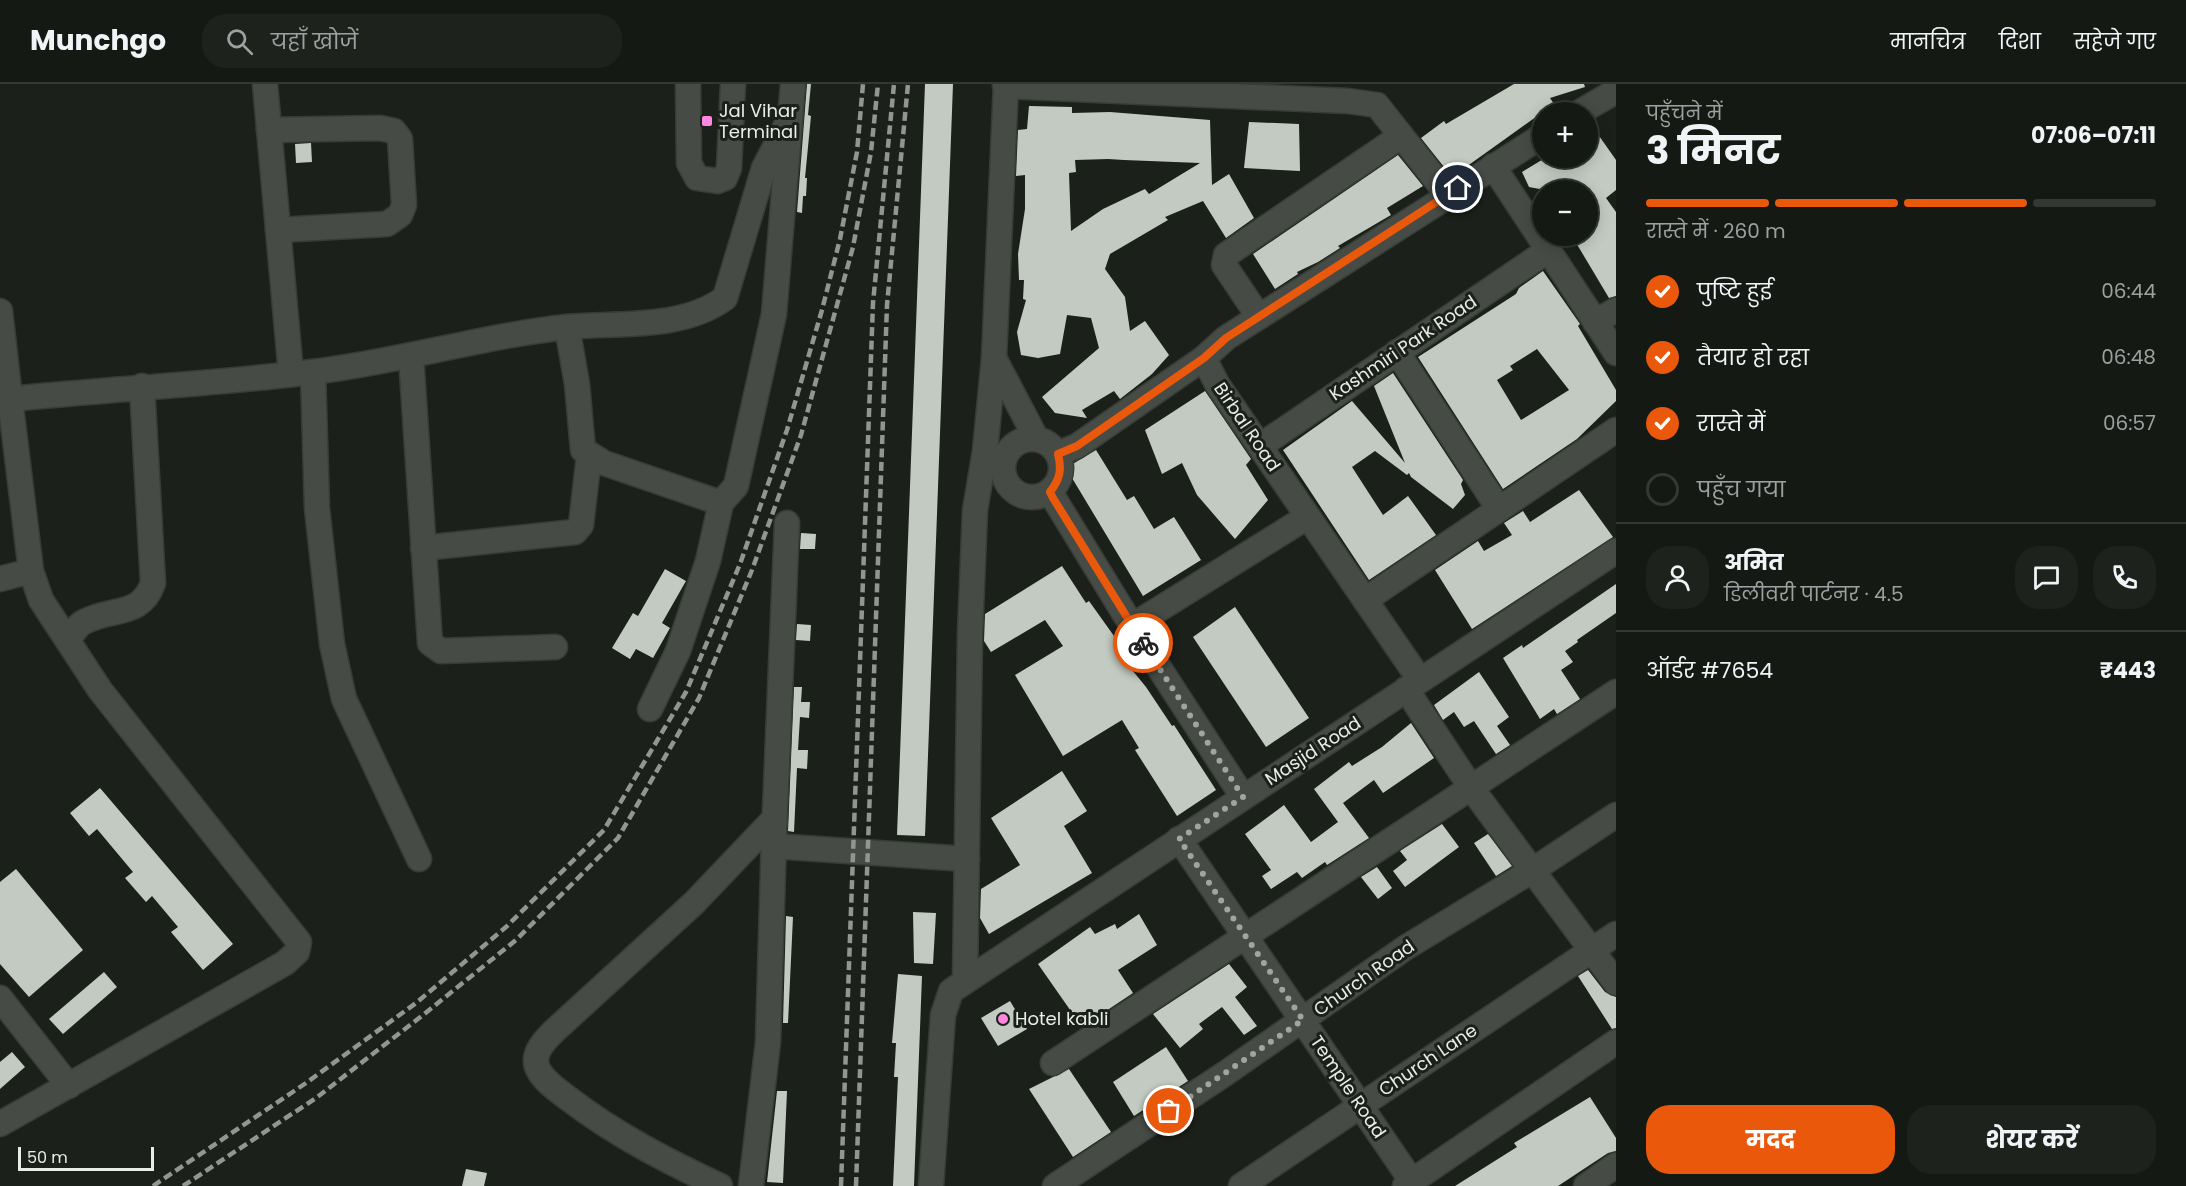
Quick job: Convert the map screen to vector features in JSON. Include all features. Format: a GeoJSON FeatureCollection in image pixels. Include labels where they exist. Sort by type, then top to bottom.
{"type":"FeatureCollection","features":[{"type":"Feature","properties":{"kind":"street"},"geometry":{"type":"LineString","coordinates":[[265,84],[278,230],[302,373],[321,554],[344,699],[418,859]]}},
{"type":"Feature","properties":{"kind":"street"},"geometry":{"type":"LineString","coordinates":[[688,84],[689,163],[697,178],[717,181],[725,178],[729,168],[733,84]]}},
{"type":"Feature","properties":{"kind":"street"},"geometry":{"type":"LineString","coordinates":[[650,709],[678,651],[708,561],[721,503],[736,486],[774,314],[793,84]]}},
{"type":"Feature","properties":{"kind":"street"},"geometry":{"type":"LineString","coordinates":[[931,1186],[943,1015],[958,986],[966,859],[970,634],[975,510],[985,451],[994,358],[1006,85],[1348,100],[1377,105],[1448,195]]}},
{"type":"Feature","properties":{"kind":"street"},"geometry":{"type":"LineString","coordinates":[[1596,102],[1616,90]]}},
{"type":"Feature","properties":{"kind":"street"},"geometry":{"type":"LineString","coordinates":[[5,400],[302,373],[411,356],[567,327],[630,324],[690,315],[712,308],[725,298],[764,168],[790,118]]}},
{"type":"Feature","properties":{"kind":"street"},"geometry":{"type":"LineString","coordinates":[[269,130],[380,128],[394,131],[400,139],[404,205],[400,215],[387,224],[278,230]]}},
{"type":"Feature","properties":{"kind":"street"},"geometry":{"type":"LineString","coordinates":[[1259,317],[1224,266],[1226,255],[1401,136]]}},
{"type":"Feature","properties":{"kind":"street"},"geometry":{"type":"LineString","coordinates":[[1058,454],[1077,446],[1204,358],[1226,338],[1532,142]]}},
{"type":"Feature","properties":{"kind":"street"},"geometry":{"type":"LineString","coordinates":[[1493,166],[1616,353]]}},
{"type":"Feature","properties":{"kind":"street","name":"Kashmiri Park Road"},"geometry":{"type":"LineString","coordinates":[[1260,446],[1547,251]]}},
{"type":"Feature","properties":{"kind":"street"},"geometry":{"type":"LineString","coordinates":[[1595,322],[1616,309]]}},
{"type":"Feature","properties":{"kind":"street"},"geometry":{"type":"LineString","coordinates":[[0,311],[5,400],[31,571],[41,600],[100,690],[299,942],[297,952],[285,963],[0,1124]]}},
{"type":"Feature","properties":{"kind":"street"},"geometry":{"type":"LineString","coordinates":[[567,327],[577,384],[583,450],[589,456],[721,503]]}},
{"type":"Feature","properties":{"kind":"street"},"geometry":{"type":"LineString","coordinates":[[1397,352],[1499,509]]}},
{"type":"Feature","properties":{"kind":"street"},"geometry":{"type":"LineString","coordinates":[[411,356],[428,634],[432,648],[441,651],[555,647]]}},
{"type":"Feature","properties":{"kind":"street"},"geometry":{"type":"LineString","coordinates":[[994,358],[1036,438],[1045,442],[1058,454],[1060,474],[1050,492],[1038,497],[1024,496],[1012,490],[1005,479],[1003,466],[1007,453],[1016,444],[1036,438]]}},
{"type":"Feature","properties":{"kind":"street","name":"Birbal Road"},"geometry":{"type":"LineString","coordinates":[[1204,358],[1217,384],[1365,600],[1472,789],[1594,950],[1616,983]]}},
{"type":"Feature","properties":{"kind":"street"},"geometry":{"type":"LineString","coordinates":[[68,639],[82,623],[104,614],[129,609],[148,598],[153,583],[142,386]]}},
{"type":"Feature","properties":{"kind":"street"},"geometry":{"type":"LineString","coordinates":[[1365,600],[1616,430]]}},
{"type":"Feature","properties":{"kind":"street"},"geometry":{"type":"LineString","coordinates":[[423,548],[575,532],[581,525],[589,456]]}},
{"type":"Feature","properties":{"kind":"street"},"geometry":{"type":"LineString","coordinates":[[975,510],[1012,490]]}},
{"type":"Feature","properties":{"kind":"street"},"geometry":{"type":"LineString","coordinates":[[1050,492],[1132,626],[1243,797]]}},
{"type":"Feature","properties":{"kind":"street"},"geometry":{"type":"LineString","coordinates":[[1132,626],[1307,517]]}},
{"type":"Feature","properties":{"kind":"street"},"geometry":{"type":"LineString","coordinates":[[750,1186],[768,1042],[774,819],[787,523]]}},
{"type":"Feature","properties":{"kind":"street","name":"Masjid Road"},"geometry":{"type":"LineString","coordinates":[[958,986],[1616,551]]}},
{"type":"Feature","properties":{"kind":"street"},"geometry":{"type":"LineString","coordinates":[[0,579],[31,571]]}},
{"type":"Feature","properties":{"kind":"street"},"geometry":{"type":"LineString","coordinates":[[1053,1063],[1616,692]]}},
{"type":"Feature","properties":{"kind":"street","name":"Church Road"},"geometry":{"type":"LineString","coordinates":[[1056,1186],[1303,1020],[1405,948],[1533,870],[1616,814]]}},
{"type":"Feature","properties":{"kind":"street"},"geometry":{"type":"LineString","coordinates":[[720,1186],[649,1152],[598,1121],[539,1072],[536,1060],[540,1046],[553,1032],[694,903],[774,819]]}},
{"type":"Feature","properties":{"kind":"street","name":"Temple Road"},"geometry":{"type":"LineString","coordinates":[[1179,839],[1361,1105],[1411,1185]]}},
{"type":"Feature","properties":{"kind":"street"},"geometry":{"type":"LineString","coordinates":[[774,846],[966,859]]}},
{"type":"Feature","properties":{"kind":"street","name":"Church Lane"},"geometry":{"type":"LineString","coordinates":[[1241,1186],[1616,934]]}},
{"type":"Feature","properties":{"kind":"street"},"geometry":{"type":"LineString","coordinates":[[0,998],[69,1086]]}},
{"type":"Feature","properties":{"kind":"street"},"geometry":{"type":"LineString","coordinates":[[1411,1185],[1616,1042]]}},
{"type":"Feature","properties":{"kind":"street"},"geometry":{"type":"LineString","coordinates":[[1586,1186],[1616,1166]]}},
{"type":"Feature","properties":{"kind":"building"},"geometry":{"type":"Polygon","coordinates":[[[807,84],[811,84],[808,115],[811,116],[805,178],[807,178],[806,196],[803,196],[802,213],[797,212],[807,84]]]}},
{"type":"Feature","properties":{"kind":"building"},"geometry":{"type":"Polygon","coordinates":[[[925,84],[953,84],[925,836],[897,835],[925,84]]]}},
{"type":"Feature","properties":{"kind":"building"},"geometry":{"type":"Polygon","coordinates":[[[1514,84],[1584,84],[1585,87],[1550,98],[1553,102],[1532,102],[1532,120],[1452,177],[1421,138],[1444,121],[1446,124],[1514,84]]]}},
{"type":"Feature","properties":{"kind":"building"},"geometry":{"type":"Polygon","coordinates":[[[1029,106],[1072,107],[1072,113],[1110,112],[1210,120],[1212,185],[1229,174],[1254,218],[1226,238],[1203,201],[1165,217],[1168,220],[1110,254],[1105,269],[1125,297],[1130,331],[1145,321],[1169,355],[1152,374],[1120,399],[1114,391],[1082,410],[1087,418],[1055,413],[1042,397],[1099,348],[1091,318],[1067,315],[1060,354],[1038,358],[1021,355],[1017,332],[1026,300],[1023,299],[1024,280],[1019,280],[1018,254],[1025,209],[1025,175],[1016,176],[1018,130],[1027,129],[1029,106]],[[1075,160],[1076,172],[1069,173],[1071,231],[1103,209],[1145,189],[1149,194],[1200,163],[1075,160]]]}},
{"type":"Feature","properties":{"kind":"building"},"geometry":{"type":"Polygon","coordinates":[[[1249,122],[1299,124],[1300,171],[1244,168],[1249,122]]]}},
{"type":"Feature","properties":{"kind":"building"},"geometry":{"type":"Polygon","coordinates":[[[1598,134],[1616,160],[1616,190],[1606,198],[1616,212],[1616,296],[1609,298],[1578,246],[1598,246],[1598,180],[1532,180],[1532,188],[1529,187],[1522,172],[1532,166],[1532,168],[1598,168],[1598,134]]]}},
{"type":"Feature","properties":{"kind":"building"},"geometry":{"type":"Polygon","coordinates":[[[311,143],[312,162],[296,163],[295,144],[311,143]]]}},
{"type":"Feature","properties":{"kind":"building"},"geometry":{"type":"Polygon","coordinates":[[[1398,155],[1423,186],[1387,208],[1391,215],[1338,246],[1340,248],[1318,262],[1297,272],[1298,274],[1275,289],[1253,254],[1398,155]]]}},
{"type":"Feature","properties":{"kind":"building"},"geometry":{"type":"Polygon","coordinates":[[[1543,271],[1580,324],[1578,326],[1616,390],[1616,401],[1577,439],[1503,489],[1418,357],[1516,294],[1519,288],[1543,271]],[[1537,349],[1510,366],[1513,370],[1497,380],[1521,420],[1569,390],[1537,349]]]}},
{"type":"Feature","properties":{"kind":"building"},"geometry":{"type":"Polygon","coordinates":[[[1393,373],[1463,480],[1461,484],[1465,495],[1453,509],[1411,477],[1409,473],[1407,475],[1375,451],[1352,467],[1383,515],[1408,496],[1436,535],[1369,580],[1283,450],[1352,401],[1405,463],[1374,386],[1393,373]]]}},
{"type":"Feature","properties":{"kind":"building"},"geometry":{"type":"Polygon","coordinates":[[[1205,391],[1251,459],[1246,465],[1268,500],[1235,539],[1197,495],[1182,463],[1162,474],[1145,430],[1205,391]]]}},
{"type":"Feature","properties":{"kind":"building"},"geometry":{"type":"Polygon","coordinates":[[[1096,450],[1127,500],[1134,496],[1154,529],[1174,517],[1201,560],[1143,596],[1066,468],[1096,450]]]}},
{"type":"Feature","properties":{"kind":"building"},"geometry":{"type":"Polygon","coordinates":[[[1579,490],[1613,537],[1472,629],[1435,570],[1478,541],[1484,551],[1512,535],[1504,523],[1523,511],[1530,522],[1579,490]]]}},
{"type":"Feature","properties":{"kind":"building"},"geometry":{"type":"Polygon","coordinates":[[[801,533],[816,534],[815,549],[800,549],[801,533]]]}},
{"type":"Feature","properties":{"kind":"building"},"geometry":{"type":"Polygon","coordinates":[[[1062,566],[1086,603],[1089,601],[1129,657],[1124,660],[1146,687],[1172,726],[1174,725],[1216,790],[1177,816],[1135,750],[1139,748],[1122,720],[1063,756],[1015,675],[1063,646],[1045,620],[991,652],[984,641],[985,614],[1062,566]]]}},
{"type":"Feature","properties":{"kind":"building"},"geometry":{"type":"Polygon","coordinates":[[[665,569],[686,581],[662,623],[670,628],[653,658],[636,649],[630,659],[612,648],[633,613],[638,616],[665,569]]]}},
{"type":"Feature","properties":{"kind":"building"},"geometry":{"type":"Polygon","coordinates":[[[1616,584],[1616,613],[1565,651],[1573,662],[1561,670],[1580,699],[1557,714],[1554,709],[1540,719],[1503,658],[1522,645],[1523,648],[1616,584]]]}},
{"type":"Feature","properties":{"kind":"building"},"geometry":{"type":"Polygon","coordinates":[[[1235,607],[1309,718],[1266,747],[1193,637],[1235,607]]]}},
{"type":"Feature","properties":{"kind":"building"},"geometry":{"type":"Polygon","coordinates":[[[797,624],[811,625],[810,641],[796,640],[797,624]]]}},
{"type":"Feature","properties":{"kind":"building"},"geometry":{"type":"Polygon","coordinates":[[[1479,672],[1509,717],[1497,726],[1510,745],[1496,754],[1474,721],[1464,727],[1454,712],[1443,720],[1434,705],[1479,672]]]}},
{"type":"Feature","properties":{"kind":"building"},"geometry":{"type":"Polygon","coordinates":[[[794,687],[802,687],[801,702],[810,702],[809,718],[800,717],[798,750],[808,750],[807,769],[797,768],[794,832],[788,831],[794,687]]]}},
{"type":"Feature","properties":{"kind":"building"},"geometry":{"type":"Polygon","coordinates":[[[1411,723],[1434,758],[1383,793],[1374,780],[1343,803],[1369,838],[1327,865],[1325,862],[1302,878],[1297,872],[1271,889],[1262,876],[1271,870],[1245,834],[1284,805],[1311,842],[1338,822],[1314,789],[1349,762],[1352,766],[1382,747],[1411,723]]]}},
{"type":"Feature","properties":{"kind":"building"},"geometry":{"type":"Polygon","coordinates":[[[1062,771],[1087,811],[1064,826],[1092,873],[989,934],[980,918],[981,889],[1020,865],[991,818],[1062,771]]]}},
{"type":"Feature","properties":{"kind":"building"},"geometry":{"type":"Polygon","coordinates":[[[100,788],[233,944],[203,970],[171,932],[178,927],[152,896],[146,902],[125,878],[133,872],[97,829],[89,836],[70,813],[100,788]]]}},
{"type":"Feature","properties":{"kind":"building"},"geometry":{"type":"Polygon","coordinates":[[[1442,824],[1459,847],[1405,887],[1393,871],[1407,860],[1400,851],[1442,824]]]}},
{"type":"Feature","properties":{"kind":"building"},"geometry":{"type":"Polygon","coordinates":[[[1488,834],[1512,866],[1496,876],[1474,843],[1488,834]]]}},
{"type":"Feature","properties":{"kind":"building"},"geometry":{"type":"Polygon","coordinates":[[[1377,867],[1392,888],[1378,899],[1361,877],[1377,867]]]}},
{"type":"Feature","properties":{"kind":"building"},"geometry":{"type":"Polygon","coordinates":[[[16,869],[83,950],[29,997],[0,964],[0,882],[16,869]]]}},
{"type":"Feature","properties":{"kind":"building"},"geometry":{"type":"Polygon","coordinates":[[[913,912],[936,913],[933,964],[914,963],[913,912]]]}},
{"type":"Feature","properties":{"kind":"building"},"geometry":{"type":"Polygon","coordinates":[[[1139,914],[1157,945],[1118,970],[1133,993],[1082,1027],[1038,964],[1090,927],[1095,934],[1115,924],[1117,929],[1139,914]]]}},
{"type":"Feature","properties":{"kind":"building"},"geometry":{"type":"Polygon","coordinates":[[[786,916],[793,917],[788,1023],[783,1023],[786,916]]]}},
{"type":"Feature","properties":{"kind":"building"},"geometry":{"type":"Polygon","coordinates":[[[1229,964],[1247,987],[1235,997],[1257,1026],[1244,1035],[1222,1007],[1199,1024],[1203,1029],[1180,1048],[1153,1014],[1229,964]]]}},
{"type":"Feature","properties":{"kind":"building"},"geometry":{"type":"Polygon","coordinates":[[[1588,970],[1605,992],[1616,997],[1616,1028],[1612,1029],[1578,976],[1588,970]]]}},
{"type":"Feature","properties":{"kind":"building"},"geometry":{"type":"Polygon","coordinates":[[[104,972],[117,987],[63,1034],[49,1019],[104,972]]]}},
{"type":"Feature","properties":{"kind":"building"},"geometry":{"type":"Polygon","coordinates":[[[898,974],[922,976],[914,1186],[893,1186],[898,1077],[894,1077],[896,1043],[892,1043],[898,974]]]}},
{"type":"Feature","properties":{"kind":"building"},"geometry":{"type":"Polygon","coordinates":[[[1010,1001],[1027,1029],[998,1046],[981,1018],[1010,1001]]]}},
{"type":"Feature","properties":{"kind":"building"},"geometry":{"type":"Polygon","coordinates":[[[1166,1047],[1188,1081],[1134,1116],[1113,1082],[1166,1047]]]}},
{"type":"Feature","properties":{"kind":"building"},"geometry":{"type":"Polygon","coordinates":[[[12,1052],[25,1067],[0,1089],[0,1062],[12,1052]]]}},
{"type":"Feature","properties":{"kind":"building"},"geometry":{"type":"Polygon","coordinates":[[[1069,1069],[1111,1132],[1073,1157],[1029,1089],[1069,1069]]]}},
{"type":"Feature","properties":{"kind":"building"},"geometry":{"type":"Polygon","coordinates":[[[777,1091],[787,1091],[783,1183],[767,1182],[777,1091]]]}},
{"type":"Feature","properties":{"kind":"building"},"geometry":{"type":"Polygon","coordinates":[[[1590,1097],[1616,1138],[1616,1151],[1608,1153],[1558,1186],[1455,1186],[1517,1147],[1514,1143],[1590,1097]]]}},
{"type":"Feature","properties":{"kind":"building"},"geometry":{"type":"Polygon","coordinates":[[[466,1169],[487,1173],[484,1186],[462,1186],[466,1169]]]}},
{"type":"Feature","properties":{"kind":"railway"},"geometry":{"type":"LineString","coordinates":[[153,1186],[306,1083],[416,1003],[506,927],[604,830],[686,692],[740,564],[787,430],[840,239],[857,152],[863,84]]}},
{"type":"Feature","properties":{"kind":"railway"},"geometry":{"type":"LineString","coordinates":[[183,1186],[316,1098],[423,1015],[516,940],[618,838],[699,698],[752,570],[801,435],[853,247],[871,152],[878,84]]}},
{"type":"Feature","properties":{"kind":"railway"},"geometry":{"type":"LineString","coordinates":[[841,1186],[873,303],[894,84]]}},
{"type":"Feature","properties":{"kind":"railway"},"geometry":{"type":"LineString","coordinates":[[856,1186],[887,305],[908,84]]}},
{"type":"Feature","properties":{"kind":"way so far"},"geometry":{"type":"LineString","coordinates":[[1143,643],[1243,797],[1179,839],[1303,1020],[1169,1111]]}},
{"type":"Feature","properties":{"kind":"place","name":"Jal Vihar Terminal"},"geometry":{"type":"Point","coordinates":[707,121]}},
{"type":"Feature","properties":{"kind":"place","name":"Hotel kabli"},"geometry":{"type":"Point","coordinates":[1003,1019]}},
{"type":"Feature","properties":{"kind":"route"},"geometry":{"type":"LineString","coordinates":[[1143,643],[1050,492],[1058,481],[1061,467],[1058,454],[1077,446],[1204,358],[1226,338],[1458,188]]}}]}
